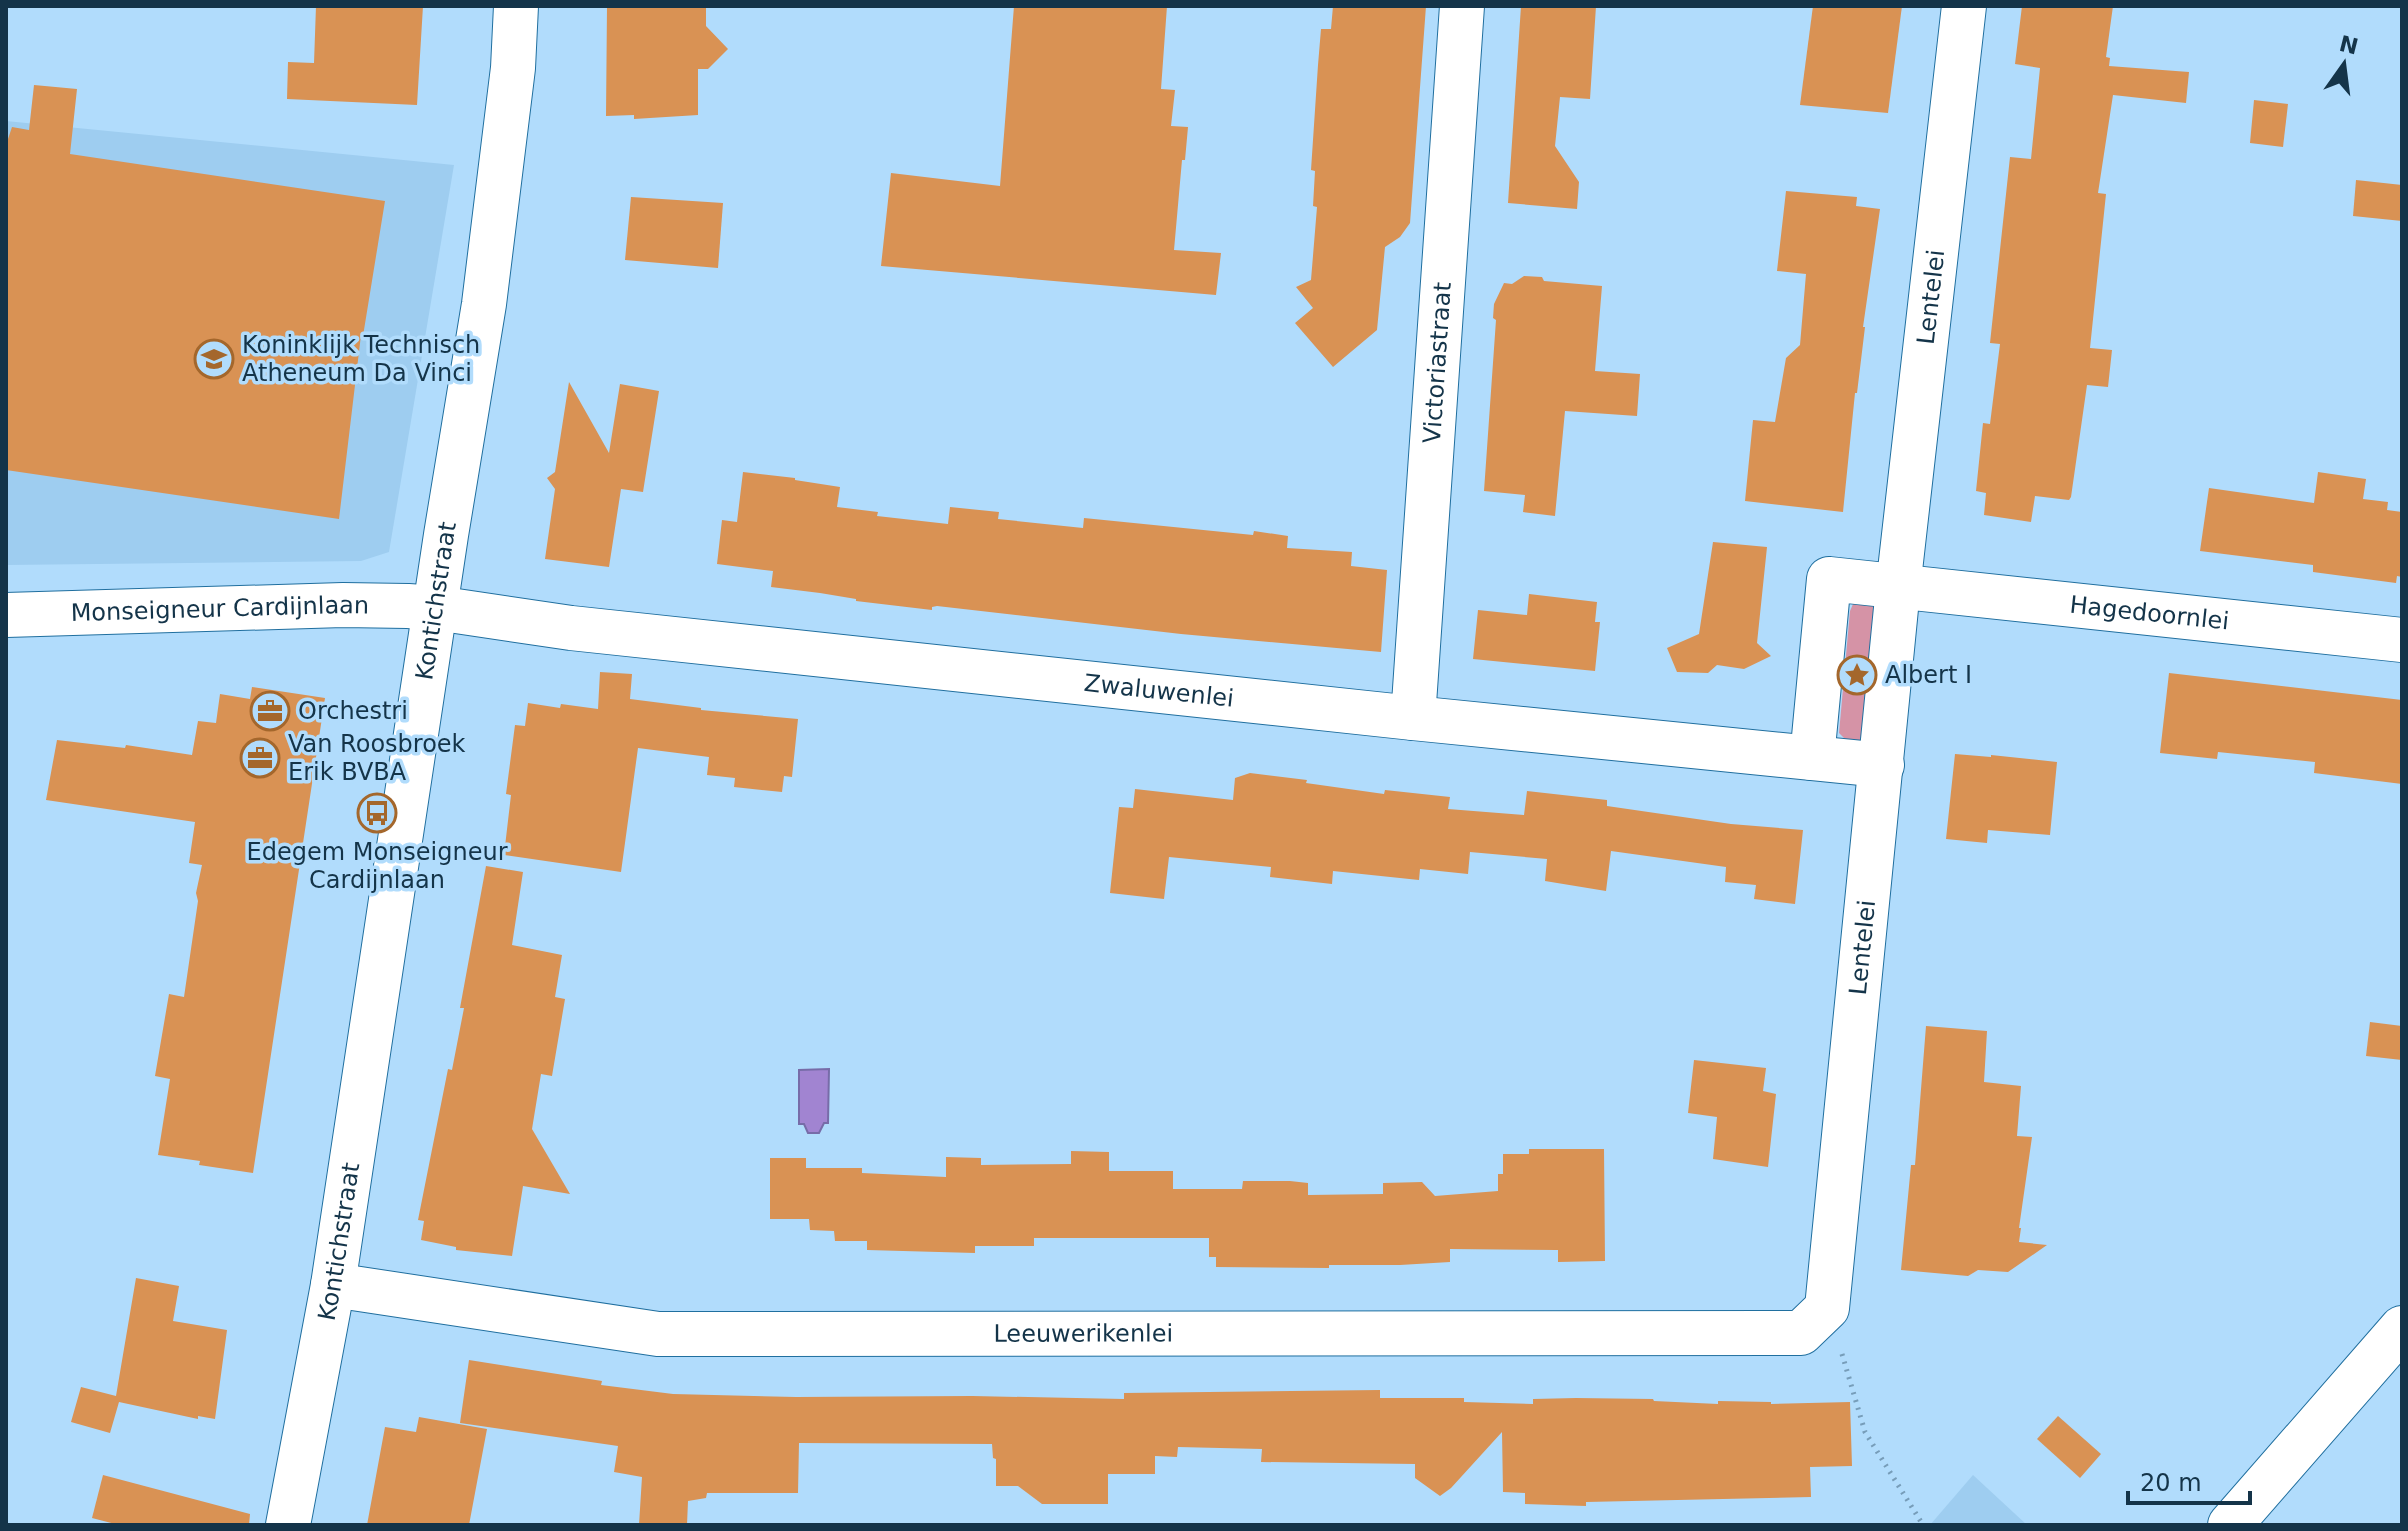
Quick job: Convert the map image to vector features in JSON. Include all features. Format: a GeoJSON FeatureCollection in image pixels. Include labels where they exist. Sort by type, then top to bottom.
{"type":"FeatureCollection","features":[{"type":"Feature","properties":{"kind":"street","name":"Kontichstraat"},"geometry":{"type":"LineString","coordinates":[[288,1525],[333,1285],[484,304],[513,68],[516,6]]}},
{"type":"Feature","properties":{"kind":"street","name":"Victoriastraat"},"geometry":{"type":"LineString","coordinates":[[1413,718],[1462,6]]}},
{"type":"Feature","properties":{"kind":"street","name":"Lentelei"},"geometry":{"type":"LineString","coordinates":[[1827,1308],[1898,588],[1964,6]]}},
{"type":"Feature","properties":{"kind":"street"},"geometry":{"type":"LineString","coordinates":[[1812,758],[1829,579],[1898,588]]}},
{"type":"Feature","properties":{"kind":"street","name":"Hagedoornlei"},"geometry":{"type":"LineString","coordinates":[[1898,588],[2402,640]]}},
{"type":"Feature","properties":{"kind":"street","name":"Monseigneur Cardijnlaan"},"geometry":{"type":"LineString","coordinates":[[6,615],[343,605],[436,608]]}},
{"type":"Feature","properties":{"kind":"street","name":"Zwaluwenlei"},"geometry":{"type":"LineString","coordinates":[[436,608],[587,630],[1882,765]]}},
{"type":"Feature","properties":{"kind":"street","name":"Leeuwerikenlei"},"geometry":{"type":"LineString","coordinates":[[333,1285],[658,1334],[1801,1333],[1827,1308]]}},
{"type":"Feature","properties":{"kind":"street"},"geometry":{"type":"LineString","coordinates":[[2230,1525],[2402,1328]]}},
{"type":"Feature","properties":{"kind":"path"},"geometry":{"type":"LineString","coordinates":[[1827,1308],[1865,1432],[1923,1525]]}},
{"type":"Feature","properties":{"kind":"shaded area","name":"Koninklijk Technisch Atheneum Da Vinci"},"geometry":{"type":"Polygon","coordinates":[[[6,121],[454,165],[389,552],[361,561],[6,565],[6,121]]]}},
{"type":"Feature","properties":{"kind":"shaded area"},"geometry":{"type":"Polygon","coordinates":[[[1860,599],[1878,606],[1865,739],[1849,743],[1839,733],[1850,611],[1860,599]]]}},
{"type":"Feature","properties":{"kind":"shaded area"},"geometry":{"type":"Polygon","coordinates":[[[829,1069],[828,1123],[824,1123],[819,1133],[808,1133],[804,1124],[799,1124],[799,1070],[829,1069]]]}},
{"type":"Feature","properties":{"kind":"shaded area"},"geometry":{"type":"Polygon","coordinates":[[[1973,1475],[2027,1525],[1930,1525],[1973,1475]]]}},
{"type":"Feature","properties":{"kind":"building"},"geometry":{"type":"Polygon","coordinates":[[[316,6],[423,6],[417,105],[287,99],[288,62],[314,63],[316,6]]]}},
{"type":"Feature","properties":{"kind":"building"},"geometry":{"type":"Polygon","coordinates":[[[607,6],[706,6],[706,26],[728,49],[708,69],[698,69],[698,115],[634,119],[634,115],[606,116],[607,6]]]}},
{"type":"Feature","properties":{"kind":"building"},"geometry":{"type":"Polygon","coordinates":[[[1014,6],[1167,6],[1161,89],[1175,90],[1171,126],[1188,127],[1174,250],[1221,253],[1216,295],[881,266],[891,173],[1000,186],[1014,6]]]}},
{"type":"Feature","properties":{"kind":"building"},"geometry":{"type":"Polygon","coordinates":[[[1333,6],[1426,6],[1410,223],[1400,237],[1385,247],[1377,330],[1333,367],[1295,323],[1313,308],[1296,287],[1311,280],[1317,207],[1313,206],[1315,171],[1311,170],[1318,65],[1321,29],[1331,29],[1333,6]]]}},
{"type":"Feature","properties":{"kind":"building"},"geometry":{"type":"Polygon","coordinates":[[[1521,6],[1596,6],[1590,99],[1560,97],[1555,146],[1579,182],[1577,209],[1508,203],[1521,6]]]}},
{"type":"Feature","properties":{"kind":"building"},"geometry":{"type":"Polygon","coordinates":[[[1813,6],[1902,6],[1888,113],[1800,105],[1813,6]]]}},
{"type":"Feature","properties":{"kind":"building"},"geometry":{"type":"Polygon","coordinates":[[[2022,6],[2113,6],[2106,57],[2110,58],[2109,66],[2189,72],[2186,103],[2113,95],[2098,193],[2106,194],[2090,348],[2112,350],[2108,387],[2087,385],[2071,497],[2069,500],[2035,496],[2031,522],[1984,515],[1986,493],[1976,491],[1983,423],[1990,424],[2000,344],[1990,343],[2010,157],[2031,159],[2040,68],[2015,64],[2022,6]]]}},
{"type":"Feature","properties":{"kind":"building","name":"Koninklijk Technisch Atheneum Da Vinci"},"geometry":{"type":"Polygon","coordinates":[[[34,85],[77,89],[70,154],[385,201],[361,335],[339,519],[6,470],[6,145],[12,127],[29,130],[34,85]]]}},
{"type":"Feature","properties":{"kind":"building"},"geometry":{"type":"Polygon","coordinates":[[[2254,100],[2288,104],[2283,147],[2250,143],[2254,100]]]}},
{"type":"Feature","properties":{"kind":"building"},"geometry":{"type":"Polygon","coordinates":[[[2356,180],[2402,185],[2402,221],[2353,216],[2356,180]]]}},
{"type":"Feature","properties":{"kind":"building"},"geometry":{"type":"Polygon","coordinates":[[[1786,191],[1857,197],[1856,206],[1880,209],[1863,327],[1843,512],[1745,501],[1753,420],[1775,422],[1786,358],[1800,345],[1806,274],[1777,271],[1786,191]]]}},
{"type":"Feature","properties":{"kind":"building"},"geometry":{"type":"Polygon","coordinates":[[[631,197],[723,203],[718,268],[625,260],[631,197]]]}},
{"type":"Feature","properties":{"kind":"building"},"geometry":{"type":"Polygon","coordinates":[[[1524,276],[1542,277],[1544,281],[1602,286],[1595,371],[1640,374],[1637,416],[1565,411],[1555,516],[1523,512],[1525,495],[1484,491],[1496,320],[1493,318],[1494,304],[1504,283],[1512,284],[1524,276]]]}},
{"type":"Feature","properties":{"kind":"building"},"geometry":{"type":"Polygon","coordinates":[[[569,382],[609,453],[620,384],[659,391],[643,492],[621,489],[609,567],[545,559],[555,489],[547,478],[555,472],[569,382]]]}},
{"type":"Feature","properties":{"kind":"building"},"geometry":{"type":"Polygon","coordinates":[[[743,472],[840,487],[837,507],[878,512],[877,516],[948,524],[950,507],[999,512],[998,519],[1083,528],[1084,518],[1253,535],[1254,531],[1288,536],[1287,548],[1352,552],[1351,566],[1387,570],[1381,652],[1181,634],[937,606],[932,610],[771,587],[773,571],[717,564],[722,520],[737,522],[743,472]]]}},
{"type":"Feature","properties":{"kind":"building"},"geometry":{"type":"Polygon","coordinates":[[[2318,472],[2366,479],[2363,499],[2388,502],[2387,510],[2402,512],[2402,577],[2397,576],[2396,583],[2313,572],[2313,565],[2200,551],[2209,488],[2314,503],[2318,472]]]}},
{"type":"Feature","properties":{"kind":"building"},"geometry":{"type":"Polygon","coordinates":[[[1713,542],[1767,547],[1757,643],[1771,656],[1744,669],[1717,665],[1708,673],[1677,672],[1667,648],[1699,634],[1713,542]]]}},
{"type":"Feature","properties":{"kind":"building"},"geometry":{"type":"Polygon","coordinates":[[[1529,594],[1597,602],[1595,622],[1600,622],[1595,671],[1473,659],[1478,610],[1527,615],[1529,594]]]}},
{"type":"Feature","properties":{"kind":"building"},"geometry":{"type":"Polygon","coordinates":[[[600,672],[632,674],[630,699],[701,710],[798,719],[792,777],[784,776],[782,792],[734,787],[735,778],[707,775],[709,757],[638,748],[621,872],[504,855],[511,795],[506,794],[515,725],[525,726],[528,703],[598,709],[600,672]]]}},
{"type":"Feature","properties":{"kind":"building"},"geometry":{"type":"Polygon","coordinates":[[[2169,673],[2402,700],[2402,784],[2314,773],[2315,762],[2218,752],[2217,759],[2160,753],[2169,673]]]}},
{"type":"Feature","properties":{"kind":"building"},"geometry":{"type":"Polygon","coordinates":[[[252,687],[325,698],[253,1173],[158,1155],[170,1079],[155,1076],[169,994],[184,997],[202,865],[189,863],[195,822],[46,800],[57,740],[125,748],[126,745],[192,755],[198,721],[216,723],[220,694],[250,699],[252,687]]]}},
{"type":"Feature","properties":{"kind":"building"},"geometry":{"type":"Polygon","coordinates":[[[1955,754],[2057,762],[2050,835],[1988,830],[1987,843],[1946,839],[1955,754]]]}},
{"type":"Feature","properties":{"kind":"building"},"geometry":{"type":"Polygon","coordinates":[[[1250,773],[1384,794],[1385,790],[1450,797],[1448,809],[1524,815],[1527,791],[1607,800],[1607,806],[1731,824],[1803,830],[1795,904],[1754,899],[1756,885],[1725,882],[1726,867],[1611,851],[1606,891],[1545,881],[1547,859],[1470,852],[1468,874],[1420,869],[1419,880],[1333,871],[1332,884],[1270,877],[1271,867],[1169,857],[1164,899],[1110,893],[1119,807],[1133,808],[1135,789],[1233,800],[1235,778],[1250,773]]]}},
{"type":"Feature","properties":{"kind":"building"},"geometry":{"type":"Polygon","coordinates":[[[486,866],[523,872],[512,945],[562,955],[555,997],[565,999],[552,1076],[541,1074],[532,1129],[570,1194],[523,1186],[512,1256],[456,1250],[456,1247],[421,1240],[424,1221],[418,1220],[448,1069],[452,1070],[464,1008],[460,1008],[486,866]]]}},
{"type":"Feature","properties":{"kind":"building"},"geometry":{"type":"Polygon","coordinates":[[[2370,1022],[2402,1026],[2402,1060],[2366,1056],[2370,1022]]]}},
{"type":"Feature","properties":{"kind":"building"},"geometry":{"type":"Polygon","coordinates":[[[1926,1026],[1987,1031],[1984,1082],[2021,1086],[2017,1136],[2032,1137],[2019,1242],[2047,1245],[2008,1272],[1978,1270],[1968,1276],[1901,1270],[1911,1165],[1915,1165],[1926,1026]]]}},
{"type":"Feature","properties":{"kind":"building"},"geometry":{"type":"Polygon","coordinates":[[[1694,1060],[1766,1068],[1763,1091],[1776,1094],[1768,1167],[1713,1159],[1717,1117],[1688,1113],[1694,1060]]]}},
{"type":"Feature","properties":{"kind":"building"},"geometry":{"type":"Polygon","coordinates":[[[1529,1149],[1604,1149],[1605,1261],[1558,1262],[1558,1250],[1450,1249],[1450,1262],[1329,1265],[1329,1268],[1216,1267],[1216,1257],[1209,1257],[1209,1238],[1034,1238],[1034,1246],[975,1246],[975,1253],[867,1250],[867,1241],[835,1241],[834,1231],[810,1230],[809,1219],[770,1219],[770,1158],[806,1158],[806,1168],[862,1168],[862,1173],[946,1177],[946,1157],[981,1158],[981,1165],[1071,1164],[1071,1151],[1109,1152],[1109,1171],[1173,1171],[1173,1189],[1242,1189],[1243,1181],[1290,1181],[1308,1183],[1308,1195],[1383,1194],[1383,1183],[1422,1182],[1435,1196],[1498,1191],[1498,1174],[1503,1174],[1503,1154],[1529,1154],[1529,1149]]]}},
{"type":"Feature","properties":{"kind":"building"},"geometry":{"type":"Polygon","coordinates":[[[136,1278],[179,1286],[173,1321],[227,1330],[215,1419],[198,1416],[198,1419],[119,1402],[110,1433],[71,1422],[81,1387],[116,1396],[136,1278]]]}},
{"type":"Feature","properties":{"kind":"building"},"geometry":{"type":"Polygon","coordinates":[[[469,1360],[602,1381],[601,1385],[673,1394],[1124,1399],[1124,1393],[1380,1390],[1380,1398],[1464,1398],[1464,1402],[1533,1404],[1533,1399],[1576,1398],[1718,1404],[1718,1401],[1771,1404],[1850,1402],[1852,1466],[1810,1467],[1811,1497],[1586,1502],[1586,1506],[1525,1504],[1525,1493],[1503,1492],[1502,1432],[1440,1496],[1415,1478],[1415,1464],[1261,1462],[1262,1449],[1178,1447],[1177,1457],[1155,1456],[1155,1474],[1108,1474],[1108,1504],[1042,1504],[1018,1486],[996,1486],[996,1459],[993,1458],[992,1444],[799,1443],[798,1493],[707,1493],[706,1498],[688,1501],[687,1525],[639,1525],[642,1477],[614,1472],[618,1446],[460,1423],[469,1360]]]}},
{"type":"Feature","properties":{"kind":"building"},"geometry":{"type":"Polygon","coordinates":[[[2058,1416],[2101,1454],[2080,1478],[2037,1439],[2058,1416]]]}},
{"type":"Feature","properties":{"kind":"building"},"geometry":{"type":"Polygon","coordinates":[[[419,1417],[487,1429],[469,1525],[367,1525],[385,1427],[416,1432],[419,1417]]]}},
{"type":"Feature","properties":{"kind":"building"},"geometry":{"type":"Polygon","coordinates":[[[103,1475],[250,1514],[249,1525],[119,1525],[92,1518],[103,1475]]]}},
{"type":"Feature","properties":{"kind":"place","name":"Koninklijk Technisch Atheneum Da Vinci"},"geometry":{"type":"Point","coordinates":[214,359]}},
{"type":"Feature","properties":{"kind":"place","name":"Albert I"},"geometry":{"type":"Point","coordinates":[1857,675]}},
{"type":"Feature","properties":{"kind":"place","name":"Orchestri"},"geometry":{"type":"Point","coordinates":[270,711]}},
{"type":"Feature","properties":{"kind":"place","name":"Van Roosbroek Erik BVBA"},"geometry":{"type":"Point","coordinates":[260,758]}},
{"type":"Feature","properties":{"kind":"place","name":"Edegem Monseigneur Cardijnlaan"},"geometry":{"type":"Point","coordinates":[377,813]}}]}
